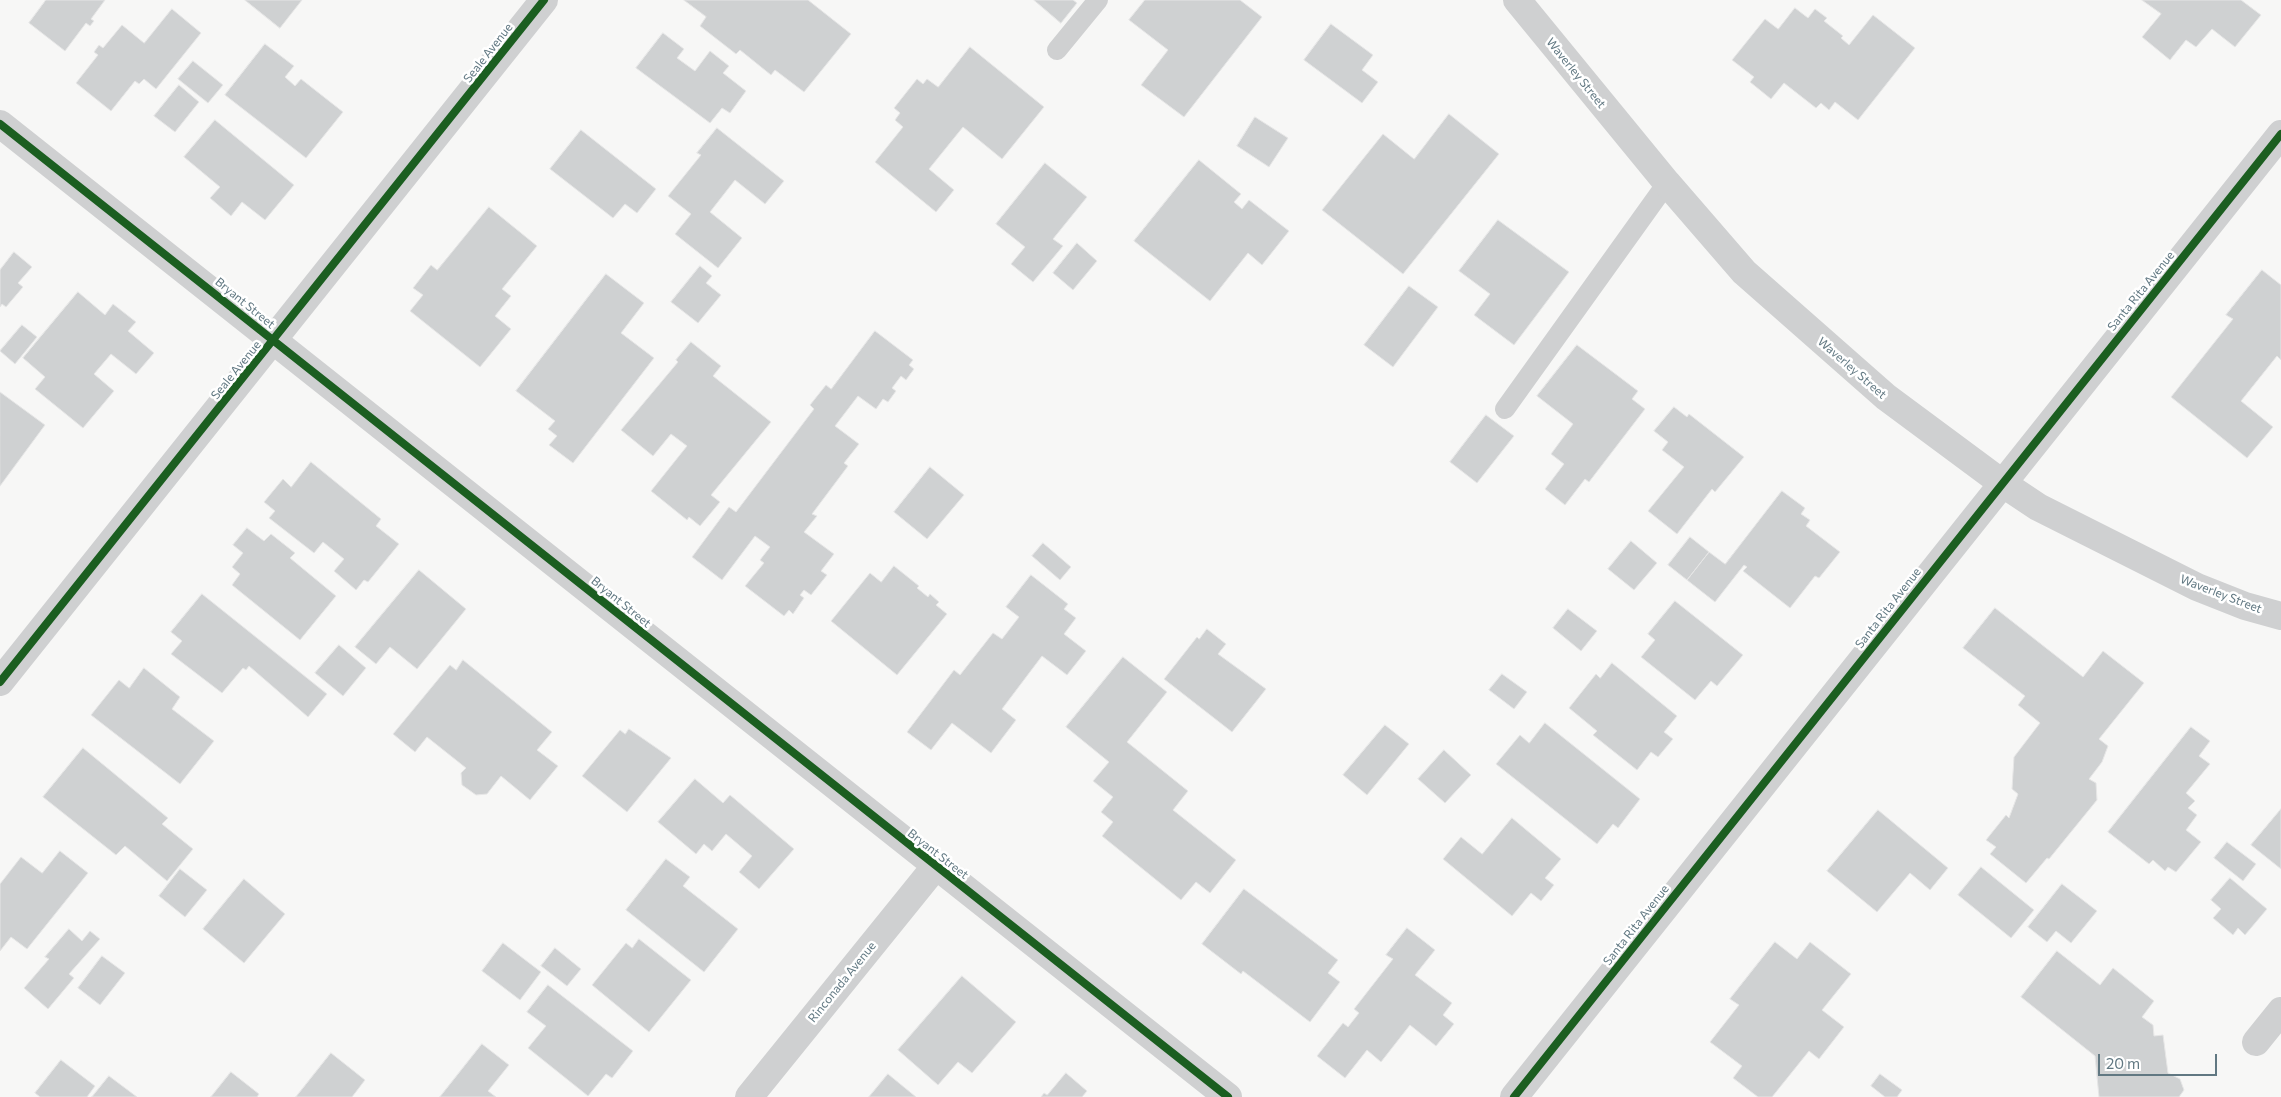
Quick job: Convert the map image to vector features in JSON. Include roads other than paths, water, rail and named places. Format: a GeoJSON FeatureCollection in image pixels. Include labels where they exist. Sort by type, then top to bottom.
{"type":"FeatureCollection","features":[{"type":"Feature","properties":{"kind":"street","name":"Seale Avenue"},"geometry":{"type":"LineString","coordinates":[[0,682],[544,0]]}},
{"type":"Feature","properties":{"kind":"street","name":"Waverley Street"},"geometry":{"type":"LineString","coordinates":[[1517,0],[1667,183],[1744,272],[1886,397],[2002,483],[2038,507],[2197,587],[2245,606],[2281,616]]}},
{"type":"Feature","properties":{"kind":"street","name":"Bryant Street"},"geometry":{"type":"LineString","coordinates":[[0,124],[935,867],[1228,1097]]}},
{"type":"Feature","properties":{"kind":"street","name":"Santa Rita Avenue"},"geometry":{"type":"LineString","coordinates":[[1514,1097],[2281,134]]}},
{"type":"Feature","properties":{"kind":"street","name":"Rinconada Avenue"},"geometry":{"type":"LineString","coordinates":[[749,1097],[935,867]]}},
{"type":"Feature","properties":{"kind":"street"},"geometry":{"type":"LineString","coordinates":[[2256,1042],[2281,1011]]}},
{"type":"Feature","properties":{"kind":"lane"},"geometry":{"type":"LineString","coordinates":[[1057,50],[1098,0]]}},
{"type":"Feature","properties":{"kind":"lane"},"geometry":{"type":"LineString","coordinates":[[1505,409],[1667,183]]}}]}
